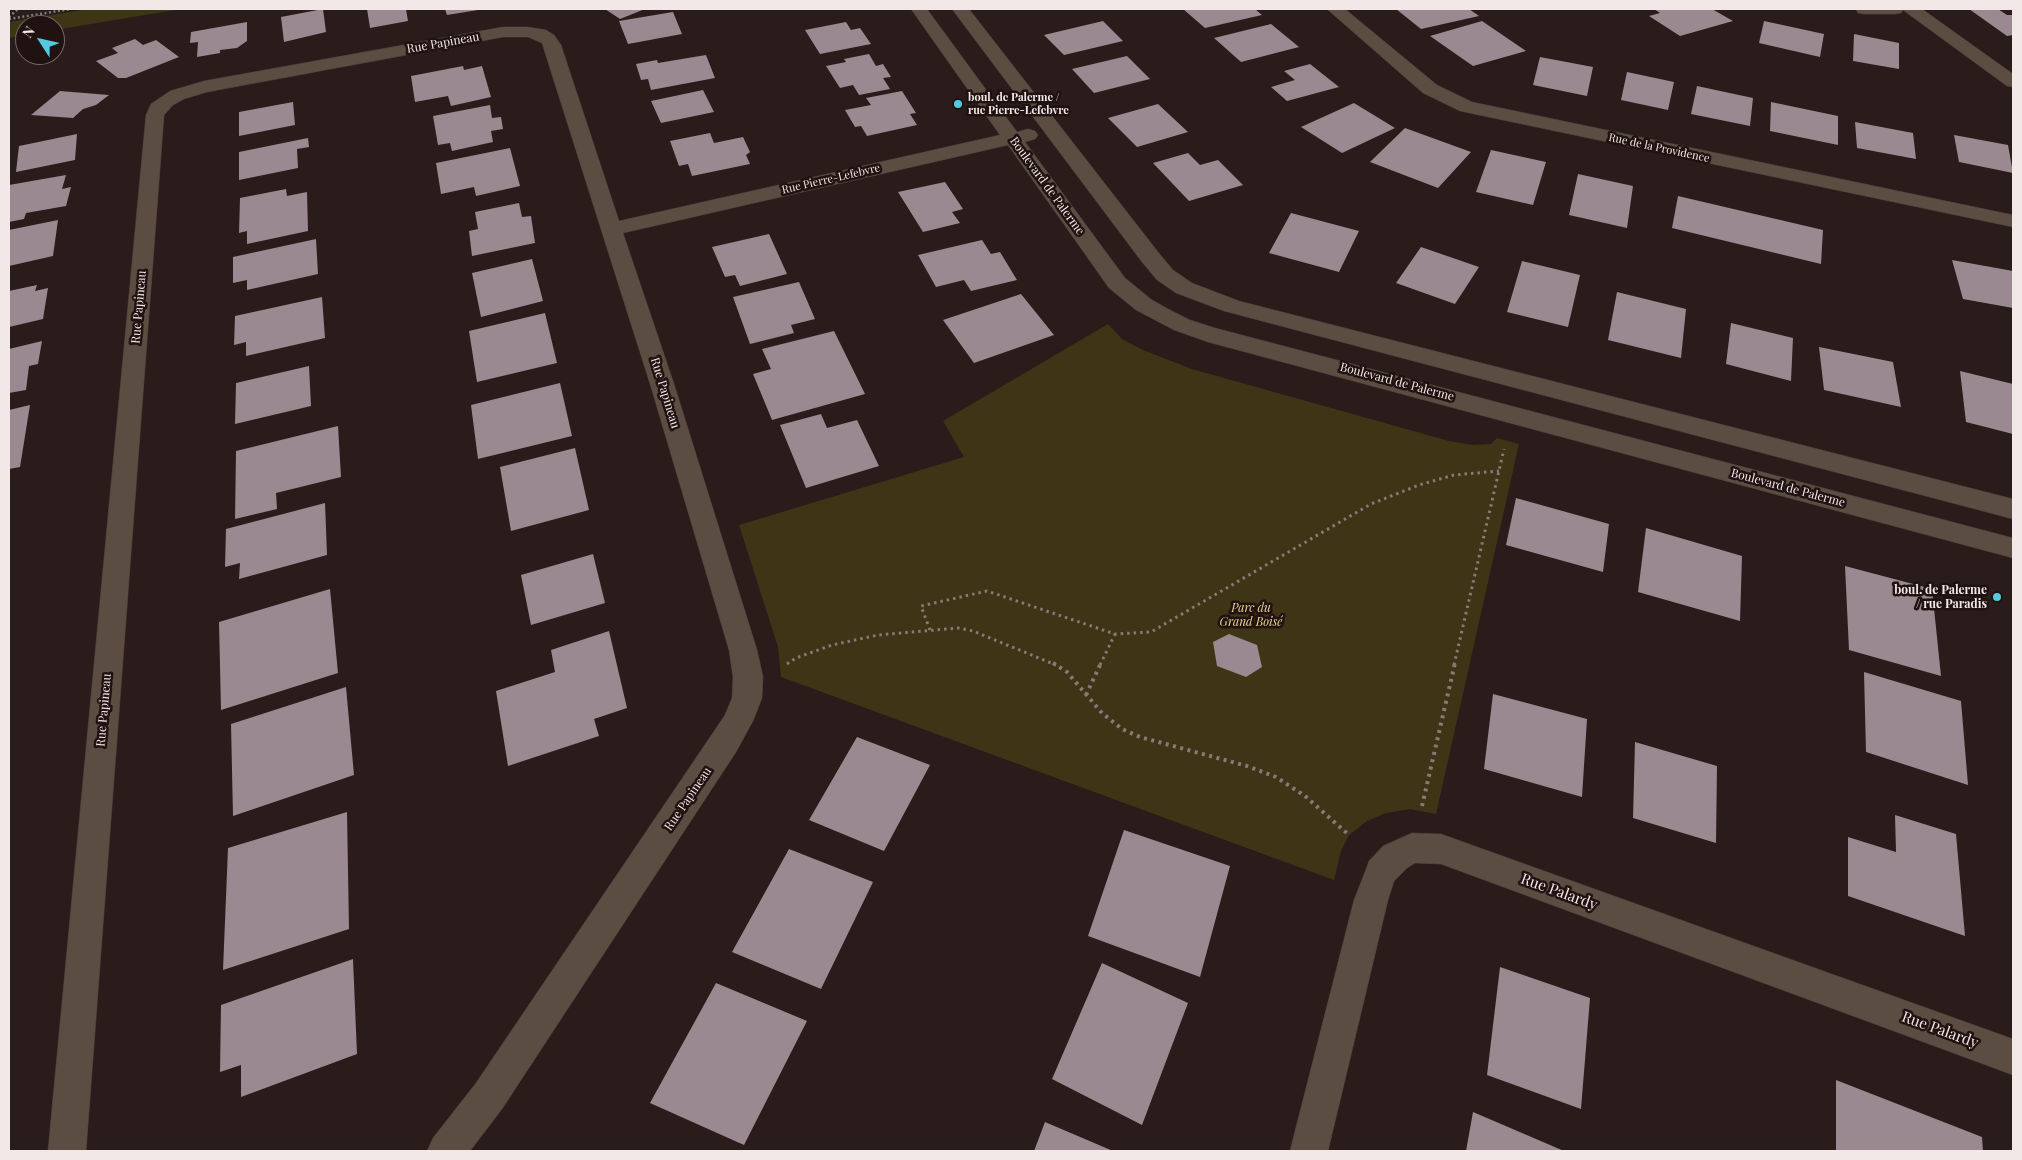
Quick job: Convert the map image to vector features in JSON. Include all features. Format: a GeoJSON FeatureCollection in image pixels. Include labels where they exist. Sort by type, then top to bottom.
{"type":"FeatureCollection","features":[{"type":"Feature","properties":{"kind":"street","name":"Boulevard de Palerme"},"geometry":{"type":"LineString","coordinates":[[919,9],[1117,283],[1144,306],[1182,325],[2013,548]]}},
{"type":"Feature","properties":{"kind":"street"},"geometry":{"type":"LineString","coordinates":[[960,9],[1165,275],[1184,288],[1232,306],[2013,509]]}},
{"type":"Feature","properties":{"kind":"street","name":"Rue de la Providence"},"geometry":{"type":"LineString","coordinates":[[1335,9],[1430,89],[1452,101],[1467,106],[2013,221]]}},
{"type":"Feature","properties":{"kind":"street"},"geometry":{"type":"LineString","coordinates":[[1864,9],[1895,9]]}},
{"type":"Feature","properties":{"kind":"street"},"geometry":{"type":"LineString","coordinates":[[1911,9],[2013,82]]}},
{"type":"Feature","properties":{"kind":"street","name":"Rue Papineau"},"geometry":{"type":"LineString","coordinates":[[67,1151],[155,115],[158,108],[177,95],[204,87],[503,32],[528,32],[540,34],[548,39],[552,45],[663,387],[744,650],[748,677],[747,698],[738,721],[725,743],[489,1096],[446,1151]]}},
{"type":"Feature","properties":{"kind":"street","name":"Rue Pierre-Lefebvre"},"geometry":{"type":"LineString","coordinates":[[611,229],[1052,130]]}},
{"type":"Feature","properties":{"kind":"street"},"geometry":{"type":"LineString","coordinates":[[1309,1151],[1371,900],[1381,872],[1395,857],[1412,848]]}},
{"type":"Feature","properties":{"kind":"street","name":"Rue Palardy"},"geometry":{"type":"LineString","coordinates":[[1412,848],[1441,849],[2013,1057]]}},
{"type":"Feature","properties":{"kind":"path"},"geometry":{"type":"LineString","coordinates":[[9,18],[18,9]]}},
{"type":"Feature","properties":{"kind":"path"},"geometry":{"type":"LineString","coordinates":[[9,18],[71,9]]}},
{"type":"Feature","properties":{"kind":"path"},"geometry":{"type":"LineString","coordinates":[[1412,848],[1503,457]]}},
{"type":"Feature","properties":{"kind":"path"},"geometry":{"type":"LineString","coordinates":[[930,630],[921,606],[987,591],[1115,634],[1151,632],[1371,504],[1419,485],[1454,475],[1500,471]]}},
{"type":"Feature","properties":{"kind":"path"},"geometry":{"type":"LineString","coordinates":[[779,668],[796,658],[832,645],[878,635],[958,628],[973,631],[1042,657],[1067,672],[1102,713],[1122,730],[1140,737],[1247,766],[1276,777],[1305,796],[1349,835]]}},
{"type":"Feature","properties":{"kind":"path"},"geometry":{"type":"LineString","coordinates":[[1086,695],[1115,634]]}},
{"type":"Feature","properties":{"kind":"green space"},"geometry":{"type":"Polygon","coordinates":[[[88,9],[181,9],[65,28],[65,15],[52,15],[88,9]]]}},
{"type":"Feature","properties":{"kind":"green space"},"geometry":{"type":"Polygon","coordinates":[[[15,21],[15,37],[9,38],[9,22],[15,21]]]}},
{"type":"Feature","properties":{"kind":"green space","name":"Parc du Grand Boisé"},"geometry":{"type":"Polygon","coordinates":[[[1108,324],[1122,339],[1143,350],[1192,369],[1449,441],[1473,445],[1491,444],[1497,438],[1519,444],[1436,814],[1410,809],[1386,813],[1367,821],[1349,835],[1341,851],[1334,880],[781,677],[778,647],[739,525],[964,457],[943,421],[1108,324]]]}},
{"type":"Feature","properties":{"kind":"building"},"geometry":{"type":"Polygon","coordinates":[[[323,9],[326,32],[284,42],[281,17],[323,9]]]}},
{"type":"Feature","properties":{"kind":"building"},"geometry":{"type":"Polygon","coordinates":[[[367,9],[406,9],[408,21],[370,28],[367,9]]]}},
{"type":"Feature","properties":{"kind":"building"},"geometry":{"type":"Polygon","coordinates":[[[445,9],[478,9],[478,10],[447,15],[445,9]]]}},
{"type":"Feature","properties":{"kind":"building"},"geometry":{"type":"Polygon","coordinates":[[[605,9],[645,9],[620,19],[605,9]]]}},
{"type":"Feature","properties":{"kind":"building"},"geometry":{"type":"Polygon","coordinates":[[[1183,9],[1255,9],[1262,15],[1205,28],[1183,9]]]}},
{"type":"Feature","properties":{"kind":"building"},"geometry":{"type":"Polygon","coordinates":[[[1396,9],[1469,9],[1479,16],[1421,29],[1396,9]]]}},
{"type":"Feature","properties":{"kind":"building"},"geometry":{"type":"Polygon","coordinates":[[[1654,9],[1712,9],[1733,21],[1680,36],[1649,16],[1660,13],[1654,9]]]}},
{"type":"Feature","properties":{"kind":"building"},"geometry":{"type":"Polygon","coordinates":[[[1969,9],[1998,9],[2007,15],[2013,15],[2013,35],[2007,36],[1969,9]]]}},
{"type":"Feature","properties":{"kind":"building"},"geometry":{"type":"Polygon","coordinates":[[[673,12],[682,34],[628,44],[619,21],[673,12]]]}},
{"type":"Feature","properties":{"kind":"building"},"geometry":{"type":"Polygon","coordinates":[[[1103,21],[1123,41],[1064,55],[1044,35],[1103,21]]]}},
{"type":"Feature","properties":{"kind":"building"},"geometry":{"type":"Polygon","coordinates":[[[1482,21],[1526,51],[1473,66],[1430,36],[1482,21]]]}},
{"type":"Feature","properties":{"kind":"building"},"geometry":{"type":"Polygon","coordinates":[[[1764,21],[1824,34],[1820,57],[1759,43],[1764,21]]]}},
{"type":"Feature","properties":{"kind":"building"},"geometry":{"type":"Polygon","coordinates":[[[247,22],[247,41],[237,48],[220,50],[220,53],[197,57],[198,42],[190,43],[191,32],[247,22]]]}},
{"type":"Feature","properties":{"kind":"building"},"geometry":{"type":"Polygon","coordinates":[[[846,22],[851,30],[860,28],[871,44],[820,54],[805,30],[846,22]]]}},
{"type":"Feature","properties":{"kind":"building"},"geometry":{"type":"Polygon","coordinates":[[[1271,24],[1299,47],[1241,62],[1214,38],[1271,24]]]}},
{"type":"Feature","properties":{"kind":"building"},"geometry":{"type":"Polygon","coordinates":[[[1854,34],[1899,43],[1899,69],[1853,61],[1854,34]]]}},
{"type":"Feature","properties":{"kind":"building"},"geometry":{"type":"Polygon","coordinates":[[[135,39],[143,45],[156,40],[179,57],[126,78],[118,78],[96,61],[118,53],[112,48],[135,39]]]}},
{"type":"Feature","properties":{"kind":"building"},"geometry":{"type":"Polygon","coordinates":[[[869,54],[876,66],[883,64],[891,77],[883,78],[890,89],[859,95],[853,85],[840,88],[826,66],[846,62],[844,59],[869,54]]]}},
{"type":"Feature","properties":{"kind":"building"},"geometry":{"type":"Polygon","coordinates":[[[706,55],[715,78],[651,90],[648,79],[641,80],[636,64],[657,60],[658,63],[706,55]]]}},
{"type":"Feature","properties":{"kind":"building"},"geometry":{"type":"Polygon","coordinates":[[[1127,56],[1150,79],[1094,93],[1072,69],[1127,56]]]}},
{"type":"Feature","properties":{"kind":"building"},"geometry":{"type":"Polygon","coordinates":[[[1540,57],[1593,67],[1587,96],[1533,85],[1540,57]]]}},
{"type":"Feature","properties":{"kind":"building"},"geometry":{"type":"Polygon","coordinates":[[[1310,64],[1339,87],[1287,101],[1271,87],[1295,80],[1284,71],[1310,64]]]}},
{"type":"Feature","properties":{"kind":"building"},"geometry":{"type":"Polygon","coordinates":[[[463,66],[464,70],[482,66],[491,97],[451,106],[448,96],[415,102],[411,76],[463,66]]]}},
{"type":"Feature","properties":{"kind":"building"},"geometry":{"type":"Polygon","coordinates":[[[1627,72],[1674,82],[1668,110],[1621,100],[1627,72]]]}},
{"type":"Feature","properties":{"kind":"building"},"geometry":{"type":"Polygon","coordinates":[[[1697,86],[1753,98],[1750,126],[1691,114],[1697,86]]]}},
{"type":"Feature","properties":{"kind":"building"},"geometry":{"type":"Polygon","coordinates":[[[703,90],[714,112],[661,123],[651,101],[703,90]]]}},
{"type":"Feature","properties":{"kind":"building"},"geometry":{"type":"Polygon","coordinates":[[[60,91],[109,95],[96,105],[83,109],[73,118],[31,115],[60,91]]]}},
{"type":"Feature","properties":{"kind":"building"},"geometry":{"type":"Polygon","coordinates":[[[902,91],[916,113],[910,114],[917,125],[867,136],[861,126],[855,127],[845,110],[871,105],[866,98],[902,91]]]}},
{"type":"Feature","properties":{"kind":"building"},"geometry":{"type":"Polygon","coordinates":[[[293,102],[295,125],[239,136],[239,112],[293,102]]]}},
{"type":"Feature","properties":{"kind":"building"},"geometry":{"type":"Polygon","coordinates":[[[1771,102],[1838,116],[1838,145],[1770,131],[1771,102]]]}},
{"type":"Feature","properties":{"kind":"building"},"geometry":{"type":"Polygon","coordinates":[[[1354,103],[1395,128],[1342,153],[1301,127],[1354,103]]]}},
{"type":"Feature","properties":{"kind":"building"},"geometry":{"type":"Polygon","coordinates":[[[1158,104],[1188,132],[1137,147],[1108,118],[1158,104]]]}},
{"type":"Feature","properties":{"kind":"building"},"geometry":{"type":"Polygon","coordinates":[[[490,105],[492,118],[501,117],[503,129],[491,131],[493,142],[452,151],[450,143],[438,145],[433,116],[490,105]]]}},
{"type":"Feature","properties":{"kind":"building"},"geometry":{"type":"Polygon","coordinates":[[[1855,122],[1913,133],[1916,159],[1857,148],[1855,122]]]}},
{"type":"Feature","properties":{"kind":"building"},"geometry":{"type":"Polygon","coordinates":[[[1405,128],[1471,152],[1438,188],[1370,162],[1405,128]]]}},
{"type":"Feature","properties":{"kind":"building"},"geometry":{"type":"Polygon","coordinates":[[[710,133],[714,143],[743,137],[750,152],[746,155],[750,164],[692,176],[688,164],[679,166],[670,141],[710,133]]]}},
{"type":"Feature","properties":{"kind":"building"},"geometry":{"type":"Polygon","coordinates":[[[77,134],[75,160],[16,172],[19,146],[77,134]]]}},
{"type":"Feature","properties":{"kind":"building"},"geometry":{"type":"Polygon","coordinates":[[[1954,135],[2008,145],[2013,173],[1959,162],[1954,135]]]}},
{"type":"Feature","properties":{"kind":"building"},"geometry":{"type":"Polygon","coordinates":[[[308,138],[309,147],[297,149],[298,168],[239,180],[239,152],[308,138]]]}},
{"type":"Feature","properties":{"kind":"building"},"geometry":{"type":"Polygon","coordinates":[[[510,148],[520,186],[476,196],[474,187],[441,194],[436,163],[510,148]]]}},
{"type":"Feature","properties":{"kind":"building"},"geometry":{"type":"Polygon","coordinates":[[[1491,150],[1546,162],[1533,205],[1476,192],[1491,150]]]}},
{"type":"Feature","properties":{"kind":"building"},"geometry":{"type":"Polygon","coordinates":[[[1188,153],[1200,165],[1218,160],[1243,185],[1189,201],[1153,163],[1188,153]]]}},
{"type":"Feature","properties":{"kind":"building"},"geometry":{"type":"Polygon","coordinates":[[[1578,174],[1633,186],[1627,228],[1569,215],[1578,174]]]}},
{"type":"Feature","properties":{"kind":"building"},"geometry":{"type":"Polygon","coordinates":[[[66,175],[62,189],[71,187],[66,206],[26,213],[24,219],[9,222],[9,185],[66,175]]]}},
{"type":"Feature","properties":{"kind":"building"},"geometry":{"type":"Polygon","coordinates":[[[945,182],[963,209],[952,212],[960,223],[923,232],[898,192],[945,182]]]}},
{"type":"Feature","properties":{"kind":"building"},"geometry":{"type":"Polygon","coordinates":[[[286,189],[287,196],[307,192],[308,231],[247,244],[247,231],[239,233],[240,198],[286,189]]]}},
{"type":"Feature","properties":{"kind":"building"},"geometry":{"type":"Polygon","coordinates":[[[1678,196],[1823,230],[1821,264],[1672,228],[1678,196]]]}},
{"type":"Feature","properties":{"kind":"building"},"geometry":{"type":"Polygon","coordinates":[[[519,203],[522,217],[531,216],[535,243],[472,256],[469,231],[478,229],[475,212],[519,203]]]}},
{"type":"Feature","properties":{"kind":"building"},"geometry":{"type":"Polygon","coordinates":[[[1291,213],[1359,231],[1339,272],[1269,253],[1291,213]]]}},
{"type":"Feature","properties":{"kind":"building"},"geometry":{"type":"Polygon","coordinates":[[[58,220],[53,256],[9,266],[9,230],[58,220]]]}},
{"type":"Feature","properties":{"kind":"building"},"geometry":{"type":"Polygon","coordinates":[[[769,234],[787,274],[740,286],[735,275],[725,277],[712,247],[769,234]]]}},
{"type":"Feature","properties":{"kind":"building"},"geometry":{"type":"Polygon","coordinates":[[[316,239],[318,274],[247,290],[247,280],[233,283],[233,257],[316,239]]]}},
{"type":"Feature","properties":{"kind":"building"},"geometry":{"type":"Polygon","coordinates":[[[982,240],[991,254],[1000,252],[1017,280],[971,291],[964,280],[936,287],[918,255],[982,240]]]}},
{"type":"Feature","properties":{"kind":"building"},"geometry":{"type":"Polygon","coordinates":[[[1421,247],[1479,267],[1455,304],[1396,283],[1421,247]]]}},
{"type":"Feature","properties":{"kind":"building"},"geometry":{"type":"Polygon","coordinates":[[[532,259],[543,301],[481,317],[472,273],[532,259]]]}},
{"type":"Feature","properties":{"kind":"building"},"geometry":{"type":"Polygon","coordinates":[[[1952,260],[2013,271],[2013,308],[1963,299],[1952,260]]]}},
{"type":"Feature","properties":{"kind":"building"},"geometry":{"type":"Polygon","coordinates":[[[1522,261],[1580,275],[1568,327],[1507,312],[1522,261]]]}},
{"type":"Feature","properties":{"kind":"building"},"geometry":{"type":"Polygon","coordinates":[[[799,282],[815,319],[791,325],[794,333],[750,344],[733,297],[799,282]]]}},
{"type":"Feature","properties":{"kind":"building"},"geometry":{"type":"Polygon","coordinates":[[[37,285],[35,291],[48,288],[43,319],[9,327],[9,291],[37,285]]]}},
{"type":"Feature","properties":{"kind":"building"},"geometry":{"type":"Polygon","coordinates":[[[1617,292],[1686,309],[1681,358],[1608,340],[1617,292]]]}},
{"type":"Feature","properties":{"kind":"building"},"geometry":{"type":"Polygon","coordinates":[[[1021,294],[1054,335],[974,363],[943,320],[1021,294]]]}},
{"type":"Feature","properties":{"kind":"building"},"geometry":{"type":"Polygon","coordinates":[[[322,297],[325,338],[246,356],[246,342],[234,345],[235,316],[322,297]]]}},
{"type":"Feature","properties":{"kind":"building"},"geometry":{"type":"Polygon","coordinates":[[[545,313],[557,363],[477,382],[469,331],[545,313]]]}},
{"type":"Feature","properties":{"kind":"building"},"geometry":{"type":"Polygon","coordinates":[[[1731,323],[1793,338],[1791,381],[1726,364],[1731,323]]]}},
{"type":"Feature","properties":{"kind":"building"},"geometry":{"type":"Polygon","coordinates":[[[834,331],[865,394],[772,420],[753,374],[771,369],[762,349],[834,331]]]}},
{"type":"Feature","properties":{"kind":"building"},"geometry":{"type":"Polygon","coordinates":[[[42,341],[38,364],[29,366],[26,390],[9,393],[9,349],[42,341]]]}},
{"type":"Feature","properties":{"kind":"building"},"geometry":{"type":"Polygon","coordinates":[[[1819,347],[1893,362],[1901,407],[1824,390],[1819,347]]]}},
{"type":"Feature","properties":{"kind":"building"},"geometry":{"type":"Polygon","coordinates":[[[309,366],[311,406],[235,424],[236,383],[309,366]]]}},
{"type":"Feature","properties":{"kind":"building"},"geometry":{"type":"Polygon","coordinates":[[[1960,371],[2013,384],[2013,434],[1966,422],[1960,371]]]}},
{"type":"Feature","properties":{"kind":"building"},"geometry":{"type":"Polygon","coordinates":[[[560,383],[572,436],[478,459],[471,405],[560,383]]]}},
{"type":"Feature","properties":{"kind":"building"},"geometry":{"type":"Polygon","coordinates":[[[30,405],[20,467],[9,469],[9,410],[30,405]]]}},
{"type":"Feature","properties":{"kind":"building"},"geometry":{"type":"Polygon","coordinates":[[[821,414],[827,428],[857,420],[879,466],[806,488],[780,425],[821,414]]]}},
{"type":"Feature","properties":{"kind":"building"},"geometry":{"type":"Polygon","coordinates":[[[338,426],[341,477],[276,493],[277,509],[235,519],[236,451],[338,426]]]}},
{"type":"Feature","properties":{"kind":"building"},"geometry":{"type":"Polygon","coordinates":[[[575,448],[589,510],[511,531],[500,467],[575,448]]]}},
{"type":"Feature","properties":{"kind":"building"},"geometry":{"type":"Polygon","coordinates":[[[1516,498],[1609,524],[1603,572],[1506,545],[1516,498]]]}},
{"type":"Feature","properties":{"kind":"building"},"geometry":{"type":"Polygon","coordinates":[[[325,503],[327,555],[239,579],[240,563],[225,567],[226,529],[325,503]]]}},
{"type":"Feature","properties":{"kind":"building"},"geometry":{"type":"Polygon","coordinates":[[[1646,528],[1742,556],[1740,621],[1638,592],[1646,528]]]}},
{"type":"Feature","properties":{"kind":"building"},"geometry":{"type":"Polygon","coordinates":[[[593,554],[605,603],[531,625],[521,575],[593,554]]]}},
{"type":"Feature","properties":{"kind":"building"},"geometry":{"type":"Polygon","coordinates":[[[1845,566],[1932,589],[1941,676],[1849,650],[1845,566]]]}},
{"type":"Feature","properties":{"kind":"building"},"geometry":{"type":"Polygon","coordinates":[[[330,589],[338,673],[221,710],[219,622],[330,589]]]}},
{"type":"Feature","properties":{"kind":"building"},"geometry":{"type":"Polygon","coordinates":[[[609,631],[627,708],[594,719],[599,736],[508,766],[496,691],[555,672],[551,650],[609,631]]]}},
{"type":"Feature","properties":{"kind":"building"},"geometry":{"type":"Polygon","coordinates":[[[1229,634],[1257,645],[1262,667],[1246,677],[1217,666],[1213,642],[1229,634]]]}},
{"type":"Feature","properties":{"kind":"building"},"geometry":{"type":"Polygon","coordinates":[[[1864,672],[1961,701],[1968,785],[1866,752],[1864,672]]]}},
{"type":"Feature","properties":{"kind":"building"},"geometry":{"type":"Polygon","coordinates":[[[346,687],[354,775],[233,816],[231,724],[346,687]]]}},
{"type":"Feature","properties":{"kind":"building"},"geometry":{"type":"Polygon","coordinates":[[[1493,694],[1587,719],[1582,797],[1484,769],[1493,694]]]}},
{"type":"Feature","properties":{"kind":"building"},"geometry":{"type":"Polygon","coordinates":[[[857,737],[930,765],[884,851],[809,820],[857,737]]]}},
{"type":"Feature","properties":{"kind":"building"},"geometry":{"type":"Polygon","coordinates":[[[1635,742],[1717,766],[1716,843],[1633,818],[1635,742]]]}},
{"type":"Feature","properties":{"kind":"building"},"geometry":{"type":"Polygon","coordinates":[[[347,812],[349,929],[223,970],[228,848],[347,812]]]}},
{"type":"Feature","properties":{"kind":"building"},"geometry":{"type":"Polygon","coordinates":[[[1895,815],[1956,834],[1965,936],[1848,896],[1848,837],[1896,852],[1895,815]]]}},
{"type":"Feature","properties":{"kind":"building"},"geometry":{"type":"Polygon","coordinates":[[[1124,830],[1230,866],[1200,977],[1088,936],[1124,830]]]}},
{"type":"Feature","properties":{"kind":"building"},"geometry":{"type":"Polygon","coordinates":[[[789,849],[873,882],[821,989],[732,952],[789,849]]]}},
{"type":"Feature","properties":{"kind":"building"},"geometry":{"type":"Polygon","coordinates":[[[353,959],[357,1054],[241,1097],[241,1065],[220,1072],[221,1005],[353,959]]]}},
{"type":"Feature","properties":{"kind":"building"},"geometry":{"type":"Polygon","coordinates":[[[1102,963],[1188,1003],[1142,1125],[1052,1079],[1102,963]]]}},
{"type":"Feature","properties":{"kind":"building"},"geometry":{"type":"Polygon","coordinates":[[[1500,967],[1590,998],[1581,1109],[1487,1075],[1500,967]]]}},
{"type":"Feature","properties":{"kind":"building"},"geometry":{"type":"Polygon","coordinates":[[[716,983],[807,1021],[744,1145],[650,1103],[716,983]]]}},
{"type":"Feature","properties":{"kind":"building"},"geometry":{"type":"Polygon","coordinates":[[[1836,1080],[1982,1137],[1983,1151],[1836,1151],[1836,1080]]]}},
{"type":"Feature","properties":{"kind":"building"},"geometry":{"type":"Polygon","coordinates":[[[1473,1112],[1564,1151],[1466,1151],[1473,1112]]]}},
{"type":"Feature","properties":{"kind":"building"},"geometry":{"type":"Polygon","coordinates":[[[1045,1122],[1113,1151],[1034,1151],[1045,1122]]]}},
{"type":"Feature","properties":{"kind":"place","name":"boul. de Palerme / rue Pierre-Lefebvre"},"geometry":{"type":"Point","coordinates":[958,104]}},
{"type":"Feature","properties":{"kind":"place","name":"boul. de Palerme / rue Paradis"},"geometry":{"type":"Point","coordinates":[1997,597]}}]}
